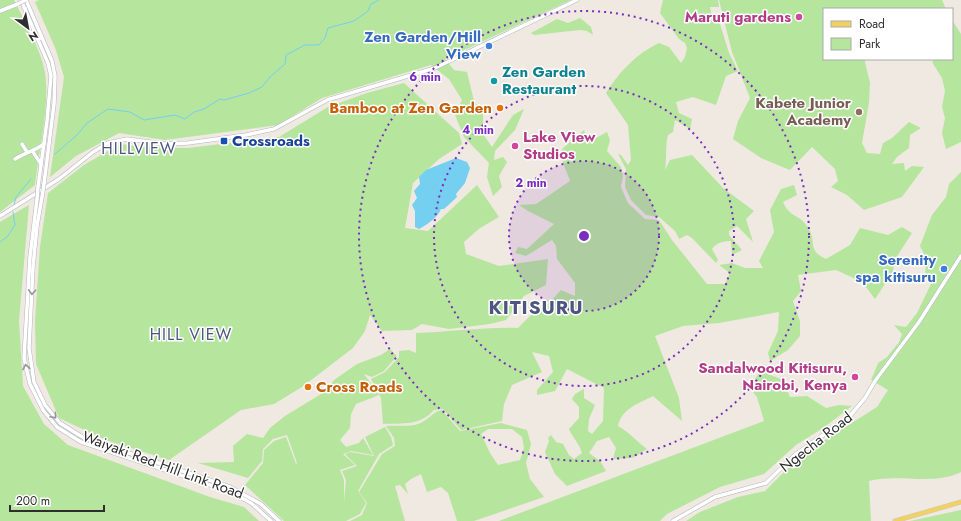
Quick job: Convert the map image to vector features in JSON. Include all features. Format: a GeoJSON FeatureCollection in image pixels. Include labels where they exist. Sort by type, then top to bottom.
{"type":"FeatureCollection","features":[{"type":"Feature","properties":{"kind":"main road"},"geometry":{"type":"LineString","coordinates":[[21,0],[49,69],[51,85],[41,164]]}},
{"type":"Feature","properties":{"kind":"main road"},"geometry":{"type":"LineString","coordinates":[[0,11],[26,0]]}},
{"type":"Feature","properties":{"kind":"main road","name":"Waiyaki Red Hill Link Road"},"geometry":{"type":"LineString","coordinates":[[26,0],[52,61],[56,83],[36,240],[30,348],[34,382],[45,405],[60,423],[84,438],[230,487],[261,504],[278,521]]}},
{"type":"Feature","properties":{"kind":"main road"},"geometry":{"type":"LineString","coordinates":[[0,216],[58,179],[93,152],[108,143],[127,139],[165,144],[188,143],[274,129],[327,100],[435,68],[577,0]]}},
{"type":"Feature","properties":{"kind":"main road"},"geometry":{"type":"LineString","coordinates":[[22,144],[27,152]]}},
{"type":"Feature","properties":{"kind":"main road"},"geometry":{"type":"LineString","coordinates":[[15,159],[27,152],[33,152],[44,144]]}},
{"type":"Feature","properties":{"kind":"main road"},"geometry":{"type":"LineString","coordinates":[[33,152],[41,164]]}},
{"type":"Feature","properties":{"kind":"main road","name":"Waiyaki Red Hill Link Road"},"geometry":{"type":"LineString","coordinates":[[41,164],[30,256],[24,358],[30,384],[43,410],[57,427],[81,442],[231,492],[251,503],[271,521]]}},
{"type":"Feature","properties":{"kind":"main road","name":"Ngecha Road"},"geometry":{"type":"LineString","coordinates":[[673,521],[715,497],[766,483],[796,454],[849,417],[866,398],[875,381],[919,322],[961,256]]}},
{"type":"Feature","properties":{"kind":"main road"},"geometry":{"type":"LineString","coordinates":[[895,521],[961,502]]}},
{"type":"Feature","properties":{"kind":"green space"},"geometry":{"type":"Polygon","coordinates":[[[0,0],[14,0],[32,36],[41,56],[45,73],[46,100],[35,185],[0,212],[0,0]]]}},
{"type":"Feature","properties":{"kind":"green space"},"geometry":{"type":"Polygon","coordinates":[[[39,0],[571,0],[445,59],[454,70],[467,72],[474,101],[483,114],[483,134],[492,147],[513,115],[524,109],[515,130],[495,151],[494,160],[503,157],[507,162],[499,176],[502,187],[493,196],[487,177],[489,163],[464,137],[455,115],[462,100],[449,79],[431,65],[322,98],[278,125],[165,140],[119,133],[76,156],[50,177],[64,77],[56,50],[35,2],[39,0]]]}},
{"type":"Feature","properties":{"kind":"green space"},"geometry":{"type":"Polygon","coordinates":[[[663,0],[718,0],[719,7],[710,7],[712,17],[720,24],[729,53],[738,71],[726,76],[716,105],[693,97],[676,102],[679,113],[692,119],[690,129],[675,120],[673,132],[668,135],[667,143],[665,170],[670,160],[692,155],[723,188],[754,211],[746,219],[753,242],[737,226],[729,231],[729,235],[742,250],[732,255],[731,241],[718,244],[712,249],[718,260],[716,263],[692,238],[687,235],[679,239],[675,231],[659,217],[646,215],[631,200],[625,187],[626,169],[618,154],[621,155],[628,165],[631,160],[628,125],[606,93],[611,85],[629,64],[643,52],[659,43],[669,47],[681,63],[685,57],[687,48],[685,43],[679,39],[660,13],[663,0]]]}},
{"type":"Feature","properties":{"kind":"green space"},"geometry":{"type":"Polygon","coordinates":[[[719,0],[942,0],[946,8],[823,8],[823,60],[866,60],[870,83],[869,103],[862,143],[867,153],[880,154],[883,143],[892,138],[909,122],[921,128],[910,135],[909,148],[897,157],[892,164],[904,163],[905,171],[912,166],[924,167],[902,197],[864,210],[847,195],[831,187],[838,181],[835,169],[812,147],[790,170],[761,158],[733,139],[738,121],[750,98],[732,52],[719,0]]]}},
{"type":"Feature","properties":{"kind":"green space"},"geometry":{"type":"Polygon","coordinates":[[[580,18],[591,27],[593,35],[587,31],[580,30],[534,35],[531,33],[557,19],[568,23],[580,18]]]}},
{"type":"Feature","properties":{"kind":"green space"},"geometry":{"type":"Polygon","coordinates":[[[953,22],[961,34],[961,142],[946,149],[942,133],[945,118],[942,107],[945,91],[942,78],[932,62],[934,60],[953,60],[953,22]]]}},
{"type":"Feature","properties":{"kind":"green space"},"geometry":{"type":"Polygon","coordinates":[[[404,83],[459,133],[462,144],[439,159],[413,183],[405,228],[428,231],[477,185],[499,217],[480,228],[464,242],[466,254],[499,266],[548,259],[546,285],[524,296],[506,320],[490,324],[449,329],[422,324],[412,330],[382,331],[370,315],[365,331],[353,348],[302,387],[274,404],[241,410],[169,460],[106,440],[59,418],[36,364],[35,321],[40,247],[48,193],[84,165],[120,144],[145,147],[188,148],[279,137],[328,107],[367,93],[404,83]]]}},
{"type":"Feature","properties":{"kind":"green space"},"geometry":{"type":"Polygon","coordinates":[[[584,130],[587,140],[596,138],[607,132],[610,140],[607,151],[621,167],[623,176],[621,187],[628,203],[645,219],[659,220],[672,240],[707,284],[725,284],[730,273],[719,265],[732,263],[745,268],[763,268],[759,261],[774,232],[770,210],[781,189],[794,185],[797,195],[783,202],[789,211],[804,222],[812,236],[814,249],[820,256],[826,259],[850,245],[860,228],[888,235],[902,227],[912,233],[894,261],[893,272],[875,299],[862,282],[836,270],[798,275],[801,291],[793,301],[800,321],[800,336],[788,350],[770,361],[768,353],[778,331],[779,312],[719,323],[683,326],[655,336],[679,398],[682,421],[653,396],[636,404],[623,415],[618,426],[647,449],[632,458],[613,459],[616,448],[609,437],[597,441],[589,453],[600,461],[606,471],[567,486],[555,474],[545,452],[549,441],[548,438],[551,435],[556,442],[563,444],[569,455],[574,459],[582,453],[569,429],[579,418],[579,407],[572,399],[575,394],[584,389],[584,398],[595,405],[589,419],[588,431],[592,434],[603,421],[604,388],[567,369],[555,391],[537,395],[537,390],[553,372],[549,356],[532,352],[542,372],[512,385],[504,404],[502,421],[461,430],[443,409],[434,410],[423,419],[411,423],[383,424],[381,398],[371,379],[385,372],[399,357],[399,351],[409,350],[416,353],[416,333],[492,328],[518,328],[535,311],[545,307],[561,290],[575,296],[575,283],[557,259],[556,246],[552,240],[526,256],[515,253],[518,247],[527,249],[554,224],[519,205],[536,204],[570,181],[560,155],[563,148],[584,130]]]}},
{"type":"Feature","properties":{"kind":"green space"},"geometry":{"type":"Polygon","coordinates":[[[961,172],[961,472],[939,478],[892,478],[869,481],[871,521],[686,521],[700,512],[738,497],[765,491],[784,472],[814,447],[877,407],[888,390],[871,380],[878,363],[887,357],[899,342],[902,334],[894,325],[906,327],[917,313],[931,284],[925,272],[927,260],[920,246],[932,215],[946,197],[949,184],[961,172]]]}},
{"type":"Feature","properties":{"kind":"green space"},"geometry":{"type":"Polygon","coordinates":[[[29,205],[19,321],[23,386],[44,424],[68,445],[210,497],[244,507],[259,521],[0,521],[0,222],[29,205]]]}},
{"type":"Feature","properties":{"kind":"green space"},"geometry":{"type":"Polygon","coordinates":[[[390,349],[397,356],[384,371],[372,377],[364,374],[379,395],[356,404],[351,414],[350,428],[340,440],[346,447],[359,443],[363,438],[373,455],[351,451],[343,454],[355,465],[340,470],[344,480],[344,502],[346,480],[342,471],[357,466],[345,454],[350,452],[374,456],[365,437],[385,427],[391,437],[393,445],[379,454],[358,491],[366,503],[360,514],[346,521],[284,521],[245,485],[263,463],[264,450],[274,441],[286,437],[296,464],[297,463],[287,435],[273,439],[263,449],[262,461],[248,478],[198,463],[234,462],[233,446],[247,434],[263,438],[270,428],[285,416],[326,391],[334,380],[357,364],[381,355],[390,349]]]}},
{"type":"Feature","properties":{"kind":"green space"},"geometry":{"type":"Polygon","coordinates":[[[761,371],[783,380],[790,397],[807,396],[826,408],[839,405],[852,406],[823,428],[796,445],[764,474],[720,487],[667,514],[660,521],[499,521],[764,421],[757,397],[749,387],[761,371]]]}},
{"type":"Feature","properties":{"kind":"green space"},"geometry":{"type":"Polygon","coordinates":[[[442,410],[460,431],[501,423],[527,430],[531,444],[526,463],[530,479],[544,497],[474,521],[457,521],[448,493],[441,487],[427,492],[421,474],[405,484],[408,494],[400,485],[395,486],[405,521],[350,521],[362,515],[367,503],[359,492],[382,454],[395,446],[394,438],[386,426],[418,424],[442,410]],[[488,429],[481,434],[490,453],[498,465],[520,460],[524,448],[522,437],[512,429],[488,429]]]}},
{"type":"Feature","properties":{"kind":"green space"},"geometry":{"type":"Polygon","coordinates":[[[961,510],[961,521],[910,521],[961,510]]]}},
{"type":"Feature","properties":{"kind":"water"},"geometry":{"type":"Polygon","coordinates":[[[456,158],[467,162],[470,168],[465,183],[456,194],[457,197],[444,209],[441,209],[435,218],[429,223],[419,229],[415,227],[415,211],[412,205],[417,198],[414,191],[420,184],[419,177],[426,170],[456,158]]]}},
{"type":"Feature","properties":{"kind":"waterway"},"geometry":{"type":"LineString","coordinates":[[55,154],[77,135],[87,123],[108,109],[130,112],[144,120],[175,115],[185,119],[194,112],[204,109],[220,99],[224,100],[249,93],[262,87],[270,77],[285,64],[286,55],[305,45],[319,45],[325,38],[328,28],[354,21],[368,11],[371,4],[379,0]]}},
{"type":"Feature","properties":{"kind":"waterway"},"geometry":{"type":"LineString","coordinates":[[14,205],[16,197],[31,179]]}},
{"type":"Feature","properties":{"kind":"waterway"},"geometry":{"type":"LineString","coordinates":[[0,242],[7,237],[15,225],[13,212]]}},
{"type":"Feature","properties":{"kind":"place","name":"Maruti gardens"},"geometry":{"type":"Point","coordinates":[799,17]}},
{"type":"Feature","properties":{"kind":"place","name":"Zen Garden/Hill View"},"geometry":{"type":"Point","coordinates":[489,46]}},
{"type":"Feature","properties":{"kind":"place","name":"Zen Garden Restaurant"},"geometry":{"type":"Point","coordinates":[494,81]}},
{"type":"Feature","properties":{"kind":"place","name":"Bamboo at Zen Garden"},"geometry":{"type":"Point","coordinates":[500,108]}},
{"type":"Feature","properties":{"kind":"place","name":"Kabete Junior Academy"},"geometry":{"type":"Point","coordinates":[859,112]}},
{"type":"Feature","properties":{"kind":"place","name":"Crossroads"},"geometry":{"type":"Point","coordinates":[224,141]}},
{"type":"Feature","properties":{"kind":"place","name":"Lake View Studios"},"geometry":{"type":"Point","coordinates":[515,146]}},
{"type":"Feature","properties":{"kind":"place","name":"Serenity spa kitisuru"},"geometry":{"type":"Point","coordinates":[944,269]}},
{"type":"Feature","properties":{"kind":"place","name":"Sandalwood Kitisuru, Nairobi, Kenya"},"geometry":{"type":"Point","coordinates":[855,377]}},
{"type":"Feature","properties":{"kind":"place","name":"Cross Roads"},"geometry":{"type":"Point","coordinates":[308,387]}},
{"type":"Feature","properties":{"kind":"district","name":"HILLVIEW"},"geometry":{"type":"Point","coordinates":[139,148]}},
{"type":"Feature","properties":{"kind":"district","name":"KITISURU"},"geometry":{"type":"Point","coordinates":[536,307]}},
{"type":"Feature","properties":{"kind":"district","name":"HILL VIEW"},"geometry":{"type":"Point","coordinates":[191,334]}}]}
